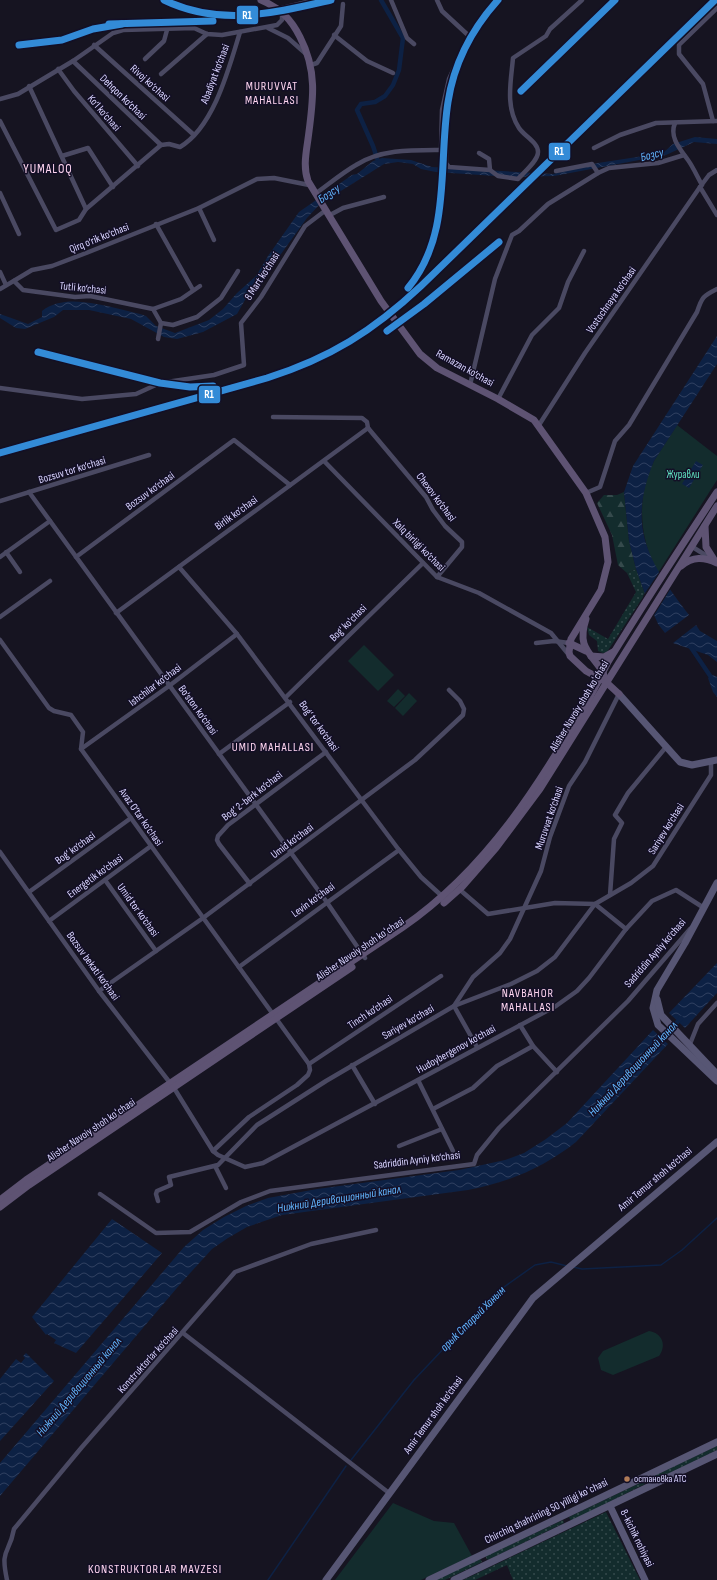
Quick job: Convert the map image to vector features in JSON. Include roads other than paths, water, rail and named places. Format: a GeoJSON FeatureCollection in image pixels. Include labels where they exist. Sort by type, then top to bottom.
{"type":"FeatureCollection","features":[{"type":"Feature","properties":{"kind":"main road"},"geometry":{"type":"LineString","coordinates":[[261,0],[278,7]]}},
{"type":"Feature","properties":{"kind":"main road","name":"Ramazan ko‘chasi"},"geometry":{"type":"LineString","coordinates":[[278,7],[295,29],[311,62],[313,103],[305,167],[309,185],[328,213],[380,301],[417,349],[432,364],[530,417],[539,425],[586,493],[604,532],[608,553],[604,583],[590,610],[569,643]]}},
{"type":"Feature","properties":{"kind":"main road"},"geometry":{"type":"LineString","coordinates":[[691,546],[684,542],[717,492]]}},
{"type":"Feature","properties":{"kind":"main road"},"geometry":{"type":"LineString","coordinates":[[675,573],[717,506]]}},
{"type":"Feature","properties":{"kind":"main road"},"geometry":{"type":"LineString","coordinates":[[705,524],[704,533],[706,547],[717,563]]}},
{"type":"Feature","properties":{"kind":"main road","name":"Alisher Navoiy shoh koʻchasi"},"geometry":{"type":"LineString","coordinates":[[603,672],[684,542]]}},
{"type":"Feature","properties":{"kind":"main road"},"geometry":{"type":"LineString","coordinates":[[675,573],[683,564],[694,559],[704,558],[717,563]]}},
{"type":"Feature","properties":{"kind":"main road","name":"Alisher Navoiy shoh koʻchasi"},"geometry":{"type":"LineString","coordinates":[[0,1207],[29,1185],[172,1086],[364,956],[417,923],[459,889],[496,848],[530,803],[603,680],[614,669],[675,573]]}},
{"type":"Feature","properties":{"kind":"main road"},"geometry":{"type":"LineString","coordinates":[[586,671],[594,672],[598,667],[591,656],[583,634],[590,610]]}},
{"type":"Feature","properties":{"kind":"main road"},"geometry":{"type":"LineString","coordinates":[[569,643],[591,656],[603,672],[603,680]]}},
{"type":"Feature","properties":{"kind":"main road"},"geometry":{"type":"LineString","coordinates":[[569,643],[570,656],[586,671],[603,680],[619,694],[677,760],[686,765],[695,765],[714,761]]}},
{"type":"Feature","properties":{"kind":"main road"},"geometry":{"type":"LineString","coordinates":[[591,656],[604,657],[616,649]]}},
{"type":"Feature","properties":{"kind":"main road"},"geometry":{"type":"LineString","coordinates":[[607,664],[614,669],[613,682],[619,694]]}},
{"type":"Feature","properties":{"kind":"main road"},"geometry":{"type":"LineString","coordinates":[[586,671],[592,684],[593,698],[607,692],[619,694]]}},
{"type":"Feature","properties":{"kind":"main road","name":"Alisher Navoiy shoh koʻchasi"},"geometry":{"type":"LineString","coordinates":[[364,956],[443,898],[464,877],[514,817],[593,698]]}},
{"type":"Feature","properties":{"kind":"main road","name":"Sadriddin Ayniy ko‘chasi"},"geometry":{"type":"LineString","coordinates":[[717,883],[698,920],[660,985],[655,996],[653,1006],[654,1017],[658,1025],[717,1081]]}},
{"type":"Feature","properties":{"kind":"main road","name":"Sadriddin Ayniy ko‘chasi"},"geometry":{"type":"LineString","coordinates":[[660,985],[657,993],[657,1005],[660,1013],[717,1074]]}},
{"type":"Feature","properties":{"kind":"main road","name":"Alisher Navoiy shoh koʻchasi"},"geometry":{"type":"LineString","coordinates":[[0,1200],[26,1180],[172,1086]]}},
{"type":"Feature","properties":{"kind":"main road","name":"Amir Temur shoh ko‘chasi"},"geometry":{"type":"LineString","coordinates":[[326,1580],[388,1493],[530,1302],[565,1269],[717,1142]]}},
{"type":"Feature","properties":{"kind":"main road","name":"Chirchiq shahrining 50 yilligi koʻchasi"},"geometry":{"type":"LineString","coordinates":[[429,1580],[717,1442]]}},
{"type":"Feature","properties":{"kind":"main road","name":"Chirchiq shahrining 50 yilligi koʻchasi"},"geometry":{"type":"LineString","coordinates":[[454,1580],[717,1454]]}},
{"type":"Feature","properties":{"kind":"main road"},"geometry":{"type":"LineString","coordinates":[[644,1476],[650,1487]]}},
{"type":"Feature","properties":{"kind":"main road","name":"8-kichik nohiyasi"},"geometry":{"type":"LineString","coordinates":[[610,1506],[645,1580]]}},
{"type":"Feature","properties":{"kind":"main road"},"geometry":{"type":"LineString","coordinates":[[564,1515],[570,1525]]}},
{"type":"Feature","properties":{"kind":"main road"},"geometry":{"type":"LineString","coordinates":[[482,1555],[486,1565]]}},
{"type":"Feature","properties":{"kind":"street"},"geometry":{"type":"LineString","coordinates":[[0,99],[18,94],[29,86],[73,61],[94,45],[118,31],[194,28],[207,34],[222,35],[273,27],[280,23],[283,18],[278,7],[315,0]]}},
{"type":"Feature","properties":{"kind":"street"},"geometry":{"type":"LineString","coordinates":[[391,0],[407,38],[414,44]]}},
{"type":"Feature","properties":{"kind":"street"},"geometry":{"type":"LineString","coordinates":[[315,194],[357,164],[371,158],[409,150],[441,150],[442,110],[449,79],[468,36],[442,11],[437,0]]}},
{"type":"Feature","properties":{"kind":"street"},"geometry":{"type":"LineString","coordinates":[[446,150],[446,163],[449,167],[490,170],[498,176],[518,179],[536,159],[538,150],[536,145],[518,127],[509,102],[513,58],[546,36],[550,29],[582,0]]}},
{"type":"Feature","properties":{"kind":"street"},"geometry":{"type":"LineString","coordinates":[[265,28],[279,33],[295,43],[311,62],[317,63],[341,26],[343,4]]}},
{"type":"Feature","properties":{"kind":"street"},"geometry":{"type":"LineString","coordinates":[[594,148],[620,135],[656,123],[715,121],[702,84],[679,54],[679,45],[717,8]]}},
{"type":"Feature","properties":{"kind":"street","name":"Rivoj ko‘chasi"},"geometry":{"type":"LineString","coordinates":[[145,59],[164,41],[167,30]]}},
{"type":"Feature","properties":{"kind":"street","name":"Abadiyat ko‘chasi"},"geometry":{"type":"LineString","coordinates":[[161,145],[169,144],[180,147],[203,125],[214,106],[240,32]]}},
{"type":"Feature","properties":{"kind":"street","name":"Rivoj ko‘chasi"},"geometry":{"type":"LineString","coordinates":[[161,74],[207,34]]}},
{"type":"Feature","properties":{"kind":"street"},"geometry":{"type":"LineString","coordinates":[[334,35],[367,61],[393,73]]}},
{"type":"Feature","properties":{"kind":"street","name":"Rivoj ko‘chasi"},"geometry":{"type":"LineString","coordinates":[[94,45],[194,135]]}},
{"type":"Feature","properties":{"kind":"street","name":"Dehqon ko‘chasi"},"geometry":{"type":"LineString","coordinates":[[73,61],[161,145]]}},
{"type":"Feature","properties":{"kind":"street","name":"Ko‘l ko‘chasi"},"geometry":{"type":"LineString","coordinates":[[58,69],[74,91],[138,166]]}},
{"type":"Feature","properties":{"kind":"street"},"geometry":{"type":"LineString","coordinates":[[29,86],[86,209]]}},
{"type":"Feature","properties":{"kind":"street"},"geometry":{"type":"LineString","coordinates":[[0,121],[56,230],[79,220],[86,209],[161,145]]}},
{"type":"Feature","properties":{"kind":"street"},"geometry":{"type":"LineString","coordinates":[[675,123],[673,134],[682,154],[717,215]]}},
{"type":"Feature","properties":{"kind":"street"},"geometry":{"type":"LineString","coordinates":[[62,156],[88,148],[113,187]]}},
{"type":"Feature","properties":{"kind":"street"},"geometry":{"type":"LineString","coordinates":[[479,153],[484,154],[489,159],[490,170]]}},
{"type":"Feature","properties":{"kind":"street"},"geometry":{"type":"LineString","coordinates":[[470,385],[495,279],[509,240],[546,205],[598,173],[609,168],[658,163],[682,154]]}},
{"type":"Feature","properties":{"kind":"street"},"geometry":{"type":"LineString","coordinates":[[556,171],[592,164],[598,173]]}},
{"type":"Feature","properties":{"kind":"street","name":"Vostochnaya ko‘chasi"},"geometry":{"type":"LineString","coordinates":[[539,425],[585,353],[701,186],[709,176],[717,170]]}},
{"type":"Feature","properties":{"kind":"street","name":"Qirq o‘rik ko‘chasi"},"geometry":{"type":"LineString","coordinates":[[0,289],[32,270],[52,266],[199,208],[257,179],[274,178],[309,185]]}},
{"type":"Feature","properties":{"kind":"street"},"geometry":{"type":"LineString","coordinates":[[0,192],[19,234]]}},
{"type":"Feature","properties":{"kind":"street","name":"8 Mart ko‘chasi"},"geometry":{"type":"LineString","coordinates":[[0,388],[82,399],[136,394],[168,381],[190,380],[214,375],[244,364],[241,323],[261,297],[305,226],[328,213],[384,197]]}},
{"type":"Feature","properties":{"kind":"street"},"geometry":{"type":"LineString","coordinates":[[199,208],[214,240]]}},
{"type":"Feature","properties":{"kind":"street"},"geometry":{"type":"LineString","coordinates":[[156,224],[193,290]]}},
{"type":"Feature","properties":{"kind":"street"},"geometry":{"type":"LineString","coordinates":[[498,399],[532,335],[559,308],[568,282],[584,251]]}},
{"type":"Feature","properties":{"kind":"street"},"geometry":{"type":"LineString","coordinates":[[161,323],[173,325],[197,317],[221,298],[238,271]]}},
{"type":"Feature","properties":{"kind":"street"},"geometry":{"type":"LineString","coordinates":[[0,272],[6,285]]}},
{"type":"Feature","properties":{"kind":"street","name":"Tutli ko‘chasi"},"geometry":{"type":"LineString","coordinates":[[14,281],[23,290],[75,297],[90,296],[154,309]]}},
{"type":"Feature","properties":{"kind":"street"},"geometry":{"type":"LineString","coordinates":[[158,339],[161,323],[154,309],[181,299],[200,286]]}},
{"type":"Feature","properties":{"kind":"street"},"geometry":{"type":"LineString","coordinates":[[586,493],[600,487],[615,441],[629,425],[659,378],[697,312],[700,301],[717,289]]}},
{"type":"Feature","properties":{"kind":"street"},"geometry":{"type":"LineString","coordinates":[[272,417],[362,418],[367,422],[368,428]]}},
{"type":"Feature","properties":{"kind":"street","name":"Birlik ko‘chasi"},"geometry":{"type":"LineString","coordinates":[[116,613],[368,428]]}},
{"type":"Feature","properties":{"kind":"street","name":"Chexov ko‘chasi"},"geometry":{"type":"LineString","coordinates":[[368,428],[426,496],[433,510],[445,526],[462,542],[462,547],[437,577]]}},
{"type":"Feature","properties":{"kind":"street","name":"Bozsuv ko‘chasi"},"geometry":{"type":"LineString","coordinates":[[76,557],[234,440],[290,485]]}},
{"type":"Feature","properties":{"kind":"street","name":"Bozsuv tor ko‘chasi"},"geometry":{"type":"LineString","coordinates":[[0,501],[149,455]]}},
{"type":"Feature","properties":{"kind":"street","name":"Xalq birligi ko‘chasi"},"geometry":{"type":"LineString","coordinates":[[324,461],[437,577],[479,593],[551,633],[560,642],[570,656]]}},
{"type":"Feature","properties":{"kind":"street","name":"Bo‘ston ko‘chasi"},"geometry":{"type":"LineString","coordinates":[[29,492],[364,956]]}},
{"type":"Feature","properties":{"kind":"street"},"geometry":{"type":"LineString","coordinates":[[0,557],[50,521]]}},
{"type":"Feature","properties":{"kind":"street"},"geometry":{"type":"LineString","coordinates":[[691,546],[717,563]]}},
{"type":"Feature","properties":{"kind":"street"},"geometry":{"type":"LineString","coordinates":[[6,552],[20,572]]}},
{"type":"Feature","properties":{"kind":"street","name":"Bog' ko'chasi"},"geometry":{"type":"LineString","coordinates":[[286,698],[422,563]]}},
{"type":"Feature","properties":{"kind":"street","name":"Bog‘ tor ko‘chasi"},"geometry":{"type":"LineString","coordinates":[[179,566],[237,634],[290,702],[361,799],[421,877],[443,898]]}},
{"type":"Feature","properties":{"kind":"street"},"geometry":{"type":"LineString","coordinates":[[0,617],[50,581]]}},
{"type":"Feature","properties":{"kind":"street"},"geometry":{"type":"LineString","coordinates":[[551,633],[549,640],[536,642],[569,643]]}},
{"type":"Feature","properties":{"kind":"street","name":"Ishchilar ko‘chasi"},"geometry":{"type":"LineString","coordinates":[[82,750],[237,634]]}},
{"type":"Feature","properties":{"kind":"street"},"geometry":{"type":"LineString","coordinates":[[0,640],[49,708],[54,711],[71,714],[83,732],[82,750]]}},
{"type":"Feature","properties":{"kind":"street","name":"Umid ko‘chasi"},"geometry":{"type":"LineString","coordinates":[[99,991],[250,884],[361,799],[415,760],[463,715],[464,709],[460,701],[449,690]]}},
{"type":"Feature","properties":{"kind":"street","name":"Muruvvat ko‘chasi"},"geometry":{"type":"LineString","coordinates":[[454,1006],[473,978],[500,953],[510,939],[526,908],[541,871],[550,837],[569,786],[585,762],[619,694]]}},
{"type":"Feature","properties":{"kind":"street"},"geometry":{"type":"LineString","coordinates":[[219,754],[290,702]]}},
{"type":"Feature","properties":{"kind":"street"},"geometry":{"type":"LineString","coordinates":[[610,895],[614,839],[622,823],[615,815],[628,793],[666,747]]}},
{"type":"Feature","properties":{"kind":"street","name":"Avaz O‘tar ko‘chasi"},"geometry":{"type":"LineString","coordinates":[[82,750],[275,1016]]}},
{"type":"Feature","properties":{"kind":"street","name":"Bog‘ 2-berk ko‘chasi"},"geometry":{"type":"LineString","coordinates":[[250,884],[217,840],[218,836],[228,825],[254,804],[326,752]]}},
{"type":"Feature","properties":{"kind":"street","name":"Sariyev ko‘chasi"},"geometry":{"type":"LineString","coordinates":[[215,1166],[222,1163],[257,1125],[352,1066],[454,1006],[511,984],[537,971],[555,957],[595,904],[631,883],[653,866],[712,775],[714,761]]}},
{"type":"Feature","properties":{"kind":"street","name":"Bog‘ ko‘chasi"},"geometry":{"type":"LineString","coordinates":[[29,892],[131,818]]}},
{"type":"Feature","properties":{"kind":"street","name":"Energetik ko‘chasi"},"geometry":{"type":"LineString","coordinates":[[49,921],[151,846]]}},
{"type":"Feature","properties":{"kind":"street","name":"Levin ko‘chasi"},"geometry":{"type":"LineString","coordinates":[[239,967],[326,902],[400,850]]}},
{"type":"Feature","properties":{"kind":"street","name":"Bozsuv bekati ko‘chasi"},"geometry":{"type":"LineString","coordinates":[[0,852],[99,991],[172,1086]]}},
{"type":"Feature","properties":{"kind":"street","name":"Umid tor ko‘chasi"},"geometry":{"type":"LineString","coordinates":[[105,880],[156,951]]}},
{"type":"Feature","properties":{"kind":"street"},"geometry":{"type":"LineString","coordinates":[[459,889],[488,914],[568,902],[595,904],[626,929]]}},
{"type":"Feature","properties":{"kind":"street","name":"Hudoybergenov ko‘chasi"},"geometry":{"type":"LineString","coordinates":[[226,1158],[245,1167],[263,1163],[556,1006],[577,991],[626,929],[652,901],[676,890],[704,908]]}},
{"type":"Feature","properties":{"kind":"street","name":"Sadriddin Ayniy ko‘chasi"},"geometry":{"type":"LineString","coordinates":[[100,1194],[156,1233],[190,1232],[241,1202],[270,1191],[474,1164],[477,1155],[499,1128],[628,1001],[698,920]]}},
{"type":"Feature","properties":{"kind":"street","name":"Tinch ko‘chasi"},"geometry":{"type":"LineString","coordinates":[[309,1064],[441,976]]}},
{"type":"Feature","properties":{"kind":"street"},"geometry":{"type":"LineString","coordinates":[[690,1044],[698,1024],[717,1003]]}},
{"type":"Feature","properties":{"kind":"street"},"geometry":{"type":"LineString","coordinates":[[454,1006],[477,1047]]}},
{"type":"Feature","properties":{"kind":"street"},"geometry":{"type":"LineString","coordinates":[[213,1151],[249,1117],[303,1080],[310,1070],[309,1064],[275,1016]]}},
{"type":"Feature","properties":{"kind":"street"},"geometry":{"type":"LineString","coordinates":[[520,1025],[533,1046],[557,1072]]}},
{"type":"Feature","properties":{"kind":"street"},"geometry":{"type":"LineString","coordinates":[[433,1110],[473,1088],[497,1066],[533,1046]]}},
{"type":"Feature","properties":{"kind":"street"},"geometry":{"type":"LineString","coordinates":[[352,1066],[375,1104]]}},
{"type":"Feature","properties":{"kind":"street"},"geometry":{"type":"LineString","coordinates":[[418,1080],[453,1151]]}},
{"type":"Feature","properties":{"kind":"street"},"geometry":{"type":"LineString","coordinates":[[172,1086],[213,1151],[226,1158]]}},
{"type":"Feature","properties":{"kind":"street"},"geometry":{"type":"LineString","coordinates":[[399,1146],[442,1129]]}},
{"type":"Feature","properties":{"kind":"street"},"geometry":{"type":"LineString","coordinates":[[158,1201],[156,1194],[157,1191],[171,1185],[169,1177],[215,1166],[226,1188]]}},
{"type":"Feature","properties":{"kind":"street","name":"Konstruktorlar ko‘chasi"},"geometry":{"type":"LineString","coordinates":[[7,1580],[1,1564],[2,1554],[12,1540],[14,1529],[82,1446],[183,1333],[235,1272],[242,1268],[311,1244],[376,1230]]}},
{"type":"Feature","properties":{"kind":"street"},"geometry":{"type":"LineString","coordinates":[[183,1333],[388,1493]]}},
{"type":"Feature","properties":{"kind":"water","name":"Бозсу"},"geometry":{"type":"Polygon","coordinates":[[[695,137],[717,139],[717,144],[694,142],[666,155],[554,176],[511,177],[436,172],[421,169],[413,164],[398,162],[384,164],[320,204],[307,218],[260,283],[245,300],[237,314],[203,332],[177,339],[164,337],[131,319],[89,310],[63,310],[54,317],[25,329],[16,328],[0,318],[0,314],[28,324],[42,317],[42,311],[52,305],[64,302],[90,303],[146,316],[156,326],[175,333],[209,320],[223,309],[237,293],[256,276],[299,212],[352,175],[357,174],[373,161],[382,158],[411,160],[432,167],[553,174],[598,163],[663,153],[673,144],[695,137]]]}},
{"type":"Feature","properties":{"kind":"water"},"geometry":{"type":"Polygon","coordinates":[[[717,336],[717,364],[654,461],[646,485],[642,506],[642,525],[646,543],[653,561],[689,615],[665,633],[658,624],[636,569],[629,541],[624,492],[633,466],[717,336]]]}},
{"type":"Feature","properties":{"kind":"water"},"geometry":{"type":"Polygon","coordinates":[[[696,461],[703,465],[689,488],[682,484],[696,461]]]}},
{"type":"Feature","properties":{"kind":"water"},"geometry":{"type":"Polygon","coordinates":[[[696,625],[700,631],[717,641],[717,662],[708,655],[673,643],[696,625]]]}},
{"type":"Feature","properties":{"kind":"water"},"geometry":{"type":"Polygon","coordinates":[[[713,675],[717,677],[717,697],[713,692],[708,678],[713,675]]]}},
{"type":"Feature","properties":{"kind":"water"},"geometry":{"type":"Polygon","coordinates":[[[717,963],[717,993],[685,1028],[669,1013],[717,963]]]}},
{"type":"Feature","properties":{"kind":"water"},"geometry":{"type":"Polygon","coordinates":[[[653,1030],[668,1044],[576,1142],[538,1167],[498,1183],[468,1190],[282,1215],[247,1227],[212,1249],[182,1282],[0,1496],[0,1463],[184,1247],[203,1230],[246,1206],[268,1198],[317,1189],[459,1170],[505,1160],[524,1153],[567,1123],[653,1030]]]}},
{"type":"Feature","properties":{"kind":"water"},"geometry":{"type":"Polygon","coordinates":[[[112,1219],[162,1253],[76,1353],[54,1343],[56,1340],[47,1334],[46,1335],[32,1317],[112,1219]]]}},
{"type":"Feature","properties":{"kind":"water"},"geometry":{"type":"Polygon","coordinates":[[[26,1353],[54,1381],[0,1441],[0,1379],[16,1359],[21,1363],[25,1358],[23,1356],[26,1353]]]}},
{"type":"Feature","properties":{"kind":"waterway"},"geometry":{"type":"LineString","coordinates":[[377,158],[357,110],[361,104],[375,102],[385,96],[393,85],[399,70],[403,38],[381,0]]}},
{"type":"Feature","properties":{"kind":"waterway","name":"Нижний Деривационный канал"},"geometry":{"type":"LineString","coordinates":[[690,646],[717,686]]}},
{"type":"Feature","properties":{"kind":"waterway","name":"Нижний Деривационный канал"},"geometry":{"type":"LineString","coordinates":[[659,1042],[681,1018]]}},
{"type":"Feature","properties":{"kind":"waterway","name":"арык Старый Ханым"},"geometry":{"type":"LineString","coordinates":[[573,1267],[582,1269],[661,1265],[682,1250],[717,1218]]}},
{"type":"Feature","properties":{"kind":"waterway","name":"арык Старый Ханым"},"geometry":{"type":"LineString","coordinates":[[351,1460],[414,1380],[497,1292],[535,1265],[551,1262],[567,1266]]}},
{"type":"Feature","properties":{"kind":"waterway","name":"арык Старый Ханым"},"geometry":{"type":"LineString","coordinates":[[268,1580],[346,1466]]}},
{"type":"Feature","properties":{"kind":"place","name":"остановка АТС"},"geometry":{"type":"Point","coordinates":[627,1479]}},
{"type":"Feature","properties":{"kind":"district","name":"MURUVVAT MAHALLASI"},"geometry":{"type":"Point","coordinates":[272,93]}},
{"type":"Feature","properties":{"kind":"district","name":"YUMALOQ"},"geometry":{"type":"Point","coordinates":[48,169]}},
{"type":"Feature","properties":{"kind":"district","name":"UMID MAHALLASI"},"geometry":{"type":"Point","coordinates":[273,747]}},
{"type":"Feature","properties":{"kind":"district","name":"NAVBAHOR MAHALLASI"},"geometry":{"type":"Point","coordinates":[528,1000]}},
{"type":"Feature","properties":{"kind":"district","name":"KONSTRUKTORLAR MAVZESI"},"geometry":{"type":"Point","coordinates":[155,1569]}},
{"type":"Feature","properties":{"kind":"park label","name":"Журавли"},"geometry":{"type":"Point","coordinates":[683,474]}}]}
